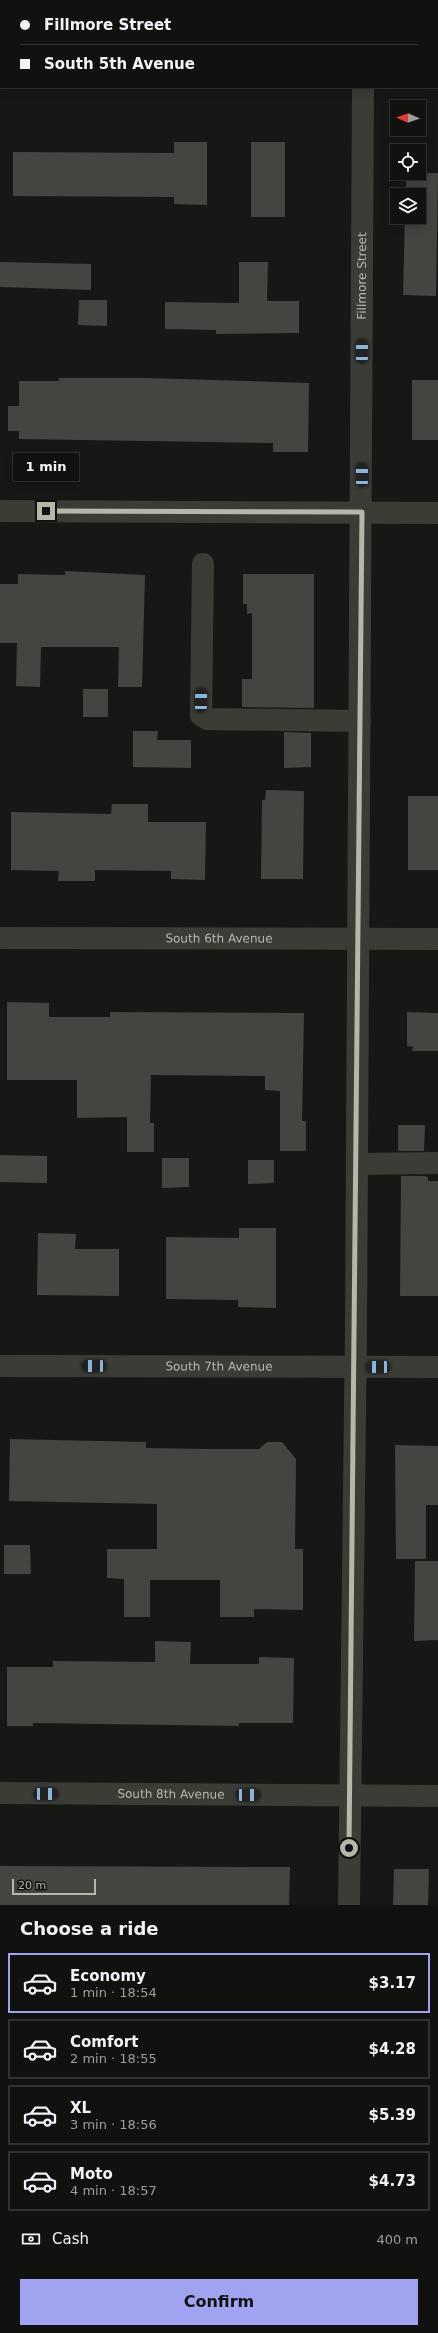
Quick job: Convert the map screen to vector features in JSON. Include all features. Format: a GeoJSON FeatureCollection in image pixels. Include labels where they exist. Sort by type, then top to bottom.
{"type":"FeatureCollection","features":[{"type":"Feature","properties":{"kind":"street","name":"Fillmore Street"},"geometry":{"type":"LineString","coordinates":[[349,1905],[357,1164],[362,512],[363,88]]}},
{"type":"Feature","properties":{"kind":"street"},"geometry":{"type":"LineString","coordinates":[[0,511],[438,513]]}},
{"type":"Feature","properties":{"kind":"street"},"geometry":{"type":"LineString","coordinates":[[204,564],[201,715],[207,719],[360,721]]}},
{"type":"Feature","properties":{"kind":"street","name":"South 6th Avenue"},"geometry":{"type":"LineString","coordinates":[[0,938],[438,939]]}},
{"type":"Feature","properties":{"kind":"street"},"geometry":{"type":"LineString","coordinates":[[357,1164],[438,1163]]}},
{"type":"Feature","properties":{"kind":"street","name":"South 7th Avenue"},"geometry":{"type":"LineString","coordinates":[[0,1366],[438,1367]]}},
{"type":"Feature","properties":{"kind":"street","name":"South 8th Avenue"},"geometry":{"type":"LineString","coordinates":[[0,1793],[438,1796]]}},
{"type":"Feature","properties":{"kind":"building"},"geometry":{"type":"Polygon","coordinates":[[[174,142],[207,142],[207,205],[174,204],[174,197],[13,196],[13,152],[174,153],[174,142]]]}},
{"type":"Feature","properties":{"kind":"building"},"geometry":{"type":"Polygon","coordinates":[[[251,142],[285,142],[285,217],[251,217],[251,142]]]}},
{"type":"Feature","properties":{"kind":"building"},"geometry":{"type":"Polygon","coordinates":[[[426,173],[438,173],[436,296],[403,295],[405,224],[426,224],[426,188],[406,188],[406,180],[426,180],[426,173]]]}},
{"type":"Feature","properties":{"kind":"building"},"geometry":{"type":"Polygon","coordinates":[[[0,262],[91,264],[91,290],[0,287],[0,262]]]}},
{"type":"Feature","properties":{"kind":"building"},"geometry":{"type":"Polygon","coordinates":[[[239,262],[268,262],[267,301],[299,301],[299,333],[216,334],[216,330],[165,329],[165,302],[239,303],[239,262]]]}},
{"type":"Feature","properties":{"kind":"building"},"geometry":{"type":"Polygon","coordinates":[[[79,300],[107,300],[107,326],[78,325],[79,300]]]}},
{"type":"Feature","properties":{"kind":"building"},"geometry":{"type":"Polygon","coordinates":[[[59,378],[147,378],[309,383],[308,452],[273,452],[273,443],[19,439],[19,431],[8,431],[8,406],[19,406],[19,381],[59,381],[59,378]]]}},
{"type":"Feature","properties":{"kind":"building"},"geometry":{"type":"Polygon","coordinates":[[[412,380],[438,380],[438,440],[412,440],[412,380]]]}},
{"type":"Feature","properties":{"kind":"building"},"geometry":{"type":"Polygon","coordinates":[[[65,571],[145,575],[142,687],[118,687],[119,647],[41,647],[40,687],[16,686],[17,643],[0,643],[0,584],[18,584],[18,574],[65,575],[65,571]]]}},
{"type":"Feature","properties":{"kind":"building"},"geometry":{"type":"Polygon","coordinates":[[[243,574],[314,574],[314,708],[242,707],[242,679],[252,679],[252,613],[247,614],[247,604],[243,604],[243,574]]]}},
{"type":"Feature","properties":{"kind":"building"},"geometry":{"type":"Polygon","coordinates":[[[83,689],[108,689],[108,717],[83,717],[83,689]]]}},
{"type":"Feature","properties":{"kind":"building"},"geometry":{"type":"Polygon","coordinates":[[[133,731],[158,731],[157,740],[191,740],[191,768],[133,767],[133,731]]]}},
{"type":"Feature","properties":{"kind":"building"},"geometry":{"type":"Polygon","coordinates":[[[284,732],[311,733],[311,767],[284,768],[284,732]]]}},
{"type":"Feature","properties":{"kind":"building"},"geometry":{"type":"Polygon","coordinates":[[[266,790],[304,791],[303,879],[261,879],[262,800],[265,800],[266,790]]]}},
{"type":"Feature","properties":{"kind":"building"},"geometry":{"type":"Polygon","coordinates":[[[408,796],[438,796],[438,870],[408,870],[408,796]]]}},
{"type":"Feature","properties":{"kind":"building"},"geometry":{"type":"Polygon","coordinates":[[[112,804],[148,804],[148,822],[206,822],[205,880],[171,879],[171,871],[95,870],[95,881],[58,881],[59,871],[11,870],[11,812],[111,814],[112,804]]]}},
{"type":"Feature","properties":{"kind":"building"},"geometry":{"type":"Polygon","coordinates":[[[7,1002],[49,1003],[49,1017],[110,1017],[110,1012],[304,1013],[302,1121],[306,1121],[306,1151],[280,1151],[280,1091],[265,1090],[265,1076],[151,1075],[150,1123],[154,1123],[154,1152],[127,1152],[127,1117],[77,1118],[77,1080],[7,1080],[7,1002]]]}},
{"type":"Feature","properties":{"kind":"building"},"geometry":{"type":"Polygon","coordinates":[[[407,1012],[438,1013],[438,1051],[412,1051],[413,1047],[407,1046],[407,1012]]]}},
{"type":"Feature","properties":{"kind":"building"},"geometry":{"type":"Polygon","coordinates":[[[398,1125],[425,1125],[424,1151],[398,1151],[398,1125]]]}},
{"type":"Feature","properties":{"kind":"building"},"geometry":{"type":"Polygon","coordinates":[[[0,1155],[47,1156],[47,1183],[0,1182],[0,1155]]]}},
{"type":"Feature","properties":{"kind":"building"},"geometry":{"type":"Polygon","coordinates":[[[162,1158],[189,1158],[189,1187],[162,1188],[162,1158]]]}},
{"type":"Feature","properties":{"kind":"building"},"geometry":{"type":"Polygon","coordinates":[[[248,1160],[274,1160],[274,1183],[248,1184],[248,1160]]]}},
{"type":"Feature","properties":{"kind":"building"},"geometry":{"type":"Polygon","coordinates":[[[401,1176],[424,1176],[428,1177],[428,1181],[438,1181],[438,1296],[400,1296],[401,1176]]]}},
{"type":"Feature","properties":{"kind":"building"},"geometry":{"type":"Polygon","coordinates":[[[239,1228],[276,1228],[276,1308],[238,1307],[238,1300],[166,1299],[166,1237],[239,1238],[239,1228]]]}},
{"type":"Feature","properties":{"kind":"building"},"geometry":{"type":"Polygon","coordinates":[[[38,1233],[76,1234],[75,1249],[119,1249],[119,1296],[37,1295],[38,1233]]]}},
{"type":"Feature","properties":{"kind":"building"},"geometry":{"type":"Polygon","coordinates":[[[10,1439],[146,1442],[146,1448],[209,1449],[259,1449],[267,1442],[282,1442],[296,1459],[295,1549],[303,1549],[303,1610],[254,1609],[254,1617],[220,1617],[220,1580],[150,1580],[150,1617],[124,1617],[124,1579],[107,1578],[107,1549],[157,1549],[157,1504],[9,1501],[10,1439]]]}},
{"type":"Feature","properties":{"kind":"building"},"geometry":{"type":"Polygon","coordinates":[[[395,1445],[438,1446],[438,1505],[426,1505],[426,1559],[396,1559],[395,1445]]]}},
{"type":"Feature","properties":{"kind":"building"},"geometry":{"type":"Polygon","coordinates":[[[4,1545],[30,1545],[31,1574],[4,1574],[4,1545]]]}},
{"type":"Feature","properties":{"kind":"building"},"geometry":{"type":"Polygon","coordinates":[[[415,1561],[438,1561],[438,1640],[414,1641],[415,1561]]]}},
{"type":"Feature","properties":{"kind":"building"},"geometry":{"type":"Polygon","coordinates":[[[155,1641],[191,1642],[190,1664],[259,1664],[259,1657],[294,1658],[293,1723],[239,1723],[239,1726],[33,1723],[33,1726],[7,1726],[7,1667],[53,1667],[53,1661],[155,1662],[155,1641]]]}},
{"type":"Feature","properties":{"kind":"building"},"geometry":{"type":"Polygon","coordinates":[[[0,1866],[290,1867],[289,1905],[0,1905],[0,1866]]]}},
{"type":"Feature","properties":{"kind":"building"},"geometry":{"type":"Polygon","coordinates":[[[394,1869],[429,1869],[428,1905],[393,1905],[394,1869]]]}},
{"type":"Feature","properties":{"kind":"route"},"geometry":{"type":"LineString","coordinates":[[46,511],[362,512],[355,1366],[349,1848]]}}]}
